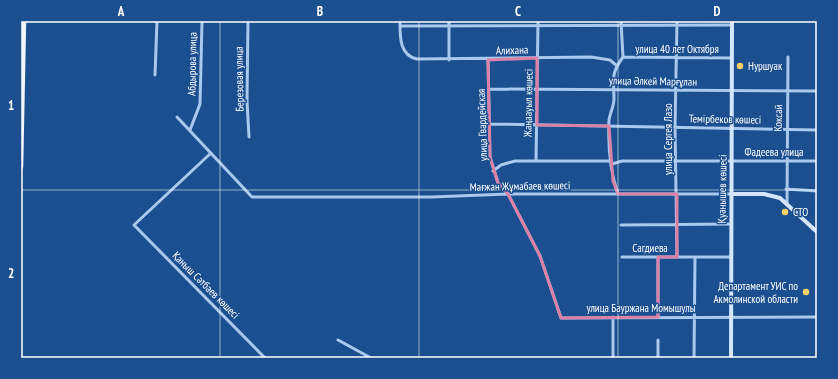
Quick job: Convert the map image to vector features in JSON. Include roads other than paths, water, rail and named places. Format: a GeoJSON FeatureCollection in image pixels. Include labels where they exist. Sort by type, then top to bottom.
{"type":"FeatureCollection","features":[{"type":"Feature","properties":{"kind":"main road"},"geometry":{"type":"LineString","coordinates":[[21,168],[24,21]]}},
{"type":"Feature","properties":{"kind":"street"},"geometry":{"type":"LineString","coordinates":[[155,75],[157,21]]}},
{"type":"Feature","properties":{"kind":"street","name":"Абдырова улица"},"geometry":{"type":"LineString","coordinates":[[190,130],[200,104],[202,21]]}},
{"type":"Feature","properties":{"kind":"street","name":"Березовая улица"},"geometry":{"type":"LineString","coordinates":[[248,21],[247,101],[249,137]]}},
{"type":"Feature","properties":{"kind":"street"},"geometry":{"type":"LineString","coordinates":[[400,21],[400,26],[449,23],[538,25],[677,25],[732,23]]}},
{"type":"Feature","properties":{"kind":"street","name":"Жаңаауыл көшесі"},"geometry":{"type":"LineString","coordinates":[[536,161],[538,21]]}},
{"type":"Feature","properties":{"kind":"street"},"geometry":{"type":"LineString","coordinates":[[618,194],[613,181],[609,118],[614,100],[612,80],[617,66],[623,58],[620,21]]}},
{"type":"Feature","properties":{"kind":"street","name":"улица Сергея Лазо"},"geometry":{"type":"LineString","coordinates":[[677,21],[677,90],[675,127],[677,161],[677,257]]}},
{"type":"Feature","properties":{"kind":"street"},"geometry":{"type":"LineString","coordinates":[[449,23],[449,60]]}},
{"type":"Feature","properties":{"kind":"street","name":"Қуанышев көшесі"},"geometry":{"type":"LineString","coordinates":[[731,358],[732,23]]}},
{"type":"Feature","properties":{"kind":"street","name":"Алихана"},"geometry":{"type":"LineString","coordinates":[[400,26],[400,43],[407,54],[417,60],[602,58],[610,60],[617,66]]}},
{"type":"Feature","properties":{"kind":"street","name":"Коксай"},"geometry":{"type":"LineString","coordinates":[[787,203],[786,130],[788,57]]}},
{"type":"Feature","properties":{"kind":"street","name":"улица 40 лет Октября"},"geometry":{"type":"LineString","coordinates":[[623,58],[732,58]]}},
{"type":"Feature","properties":{"kind":"street","name":"улица Гвардейская"},"geometry":{"type":"LineString","coordinates":[[488,60],[490,157],[493,171],[498,183],[508,194],[540,256],[561,318]]}},
{"type":"Feature","properties":{"kind":"street","name":"улица Әлкей Марғұлан"},"geometry":{"type":"LineString","coordinates":[[489,89],[817,91]]}},
{"type":"Feature","properties":{"kind":"street"},"geometry":{"type":"LineString","coordinates":[[177,117],[211,153]]}},
{"type":"Feature","properties":{"kind":"street","name":"Темірбеков көшесі"},"geometry":{"type":"LineString","coordinates":[[490,124],[817,130]]}},
{"type":"Feature","properties":{"kind":"street","name":"Мағжан Жұмабаев көшесі"},"geometry":{"type":"LineString","coordinates":[[211,153],[252,197],[432,197],[508,194],[731,194],[770,195],[780,198],[787,203]]}},
{"type":"Feature","properties":{"kind":"street","name":"Қаныш Сәтбаев көшесі"},"geometry":{"type":"LineString","coordinates":[[211,153],[134,226],[266,358]]}},
{"type":"Feature","properties":{"kind":"street","name":"Фадеева улица"},"geometry":{"type":"LineString","coordinates":[[493,171],[507,163],[536,161],[817,161]]}},
{"type":"Feature","properties":{"kind":"street"},"geometry":{"type":"LineString","coordinates":[[786,189],[817,191]]}},
{"type":"Feature","properties":{"kind":"street"},"geometry":{"type":"LineString","coordinates":[[787,203],[817,232]]}},
{"type":"Feature","properties":{"kind":"street"},"geometry":{"type":"LineString","coordinates":[[621,225],[731,224]]}},
{"type":"Feature","properties":{"kind":"street","name":"Сагдиева"},"geometry":{"type":"LineString","coordinates":[[622,257],[731,257]]}},
{"type":"Feature","properties":{"kind":"street"},"geometry":{"type":"LineString","coordinates":[[658,257],[658,317]]}},
{"type":"Feature","properties":{"kind":"street"},"geometry":{"type":"LineString","coordinates":[[694,358],[695,257]]}},
{"type":"Feature","properties":{"kind":"street","name":"улица Бауржана Момышулы"},"geometry":{"type":"LineString","coordinates":[[561,318],[731,316],[817,317]]}},
{"type":"Feature","properties":{"kind":"street"},"geometry":{"type":"LineString","coordinates":[[613,317],[613,358]]}},
{"type":"Feature","properties":{"kind":"street"},"geometry":{"type":"LineString","coordinates":[[338,340],[371,358]]}},
{"type":"Feature","properties":{"kind":"street"},"geometry":{"type":"LineString","coordinates":[[658,340],[658,358]]}},
{"type":"Feature","properties":{"kind":"place","name":"Нуршуак"},"geometry":{"type":"Point","coordinates":[740,66]}},
{"type":"Feature","properties":{"kind":"place","name":"СТО"},"geometry":{"type":"Point","coordinates":[785,212]}},
{"type":"Feature","properties":{"kind":"place","name":"Департамент УИС по Акмолинской области"},"geometry":{"type":"Point","coordinates":[806,292]}}]}
